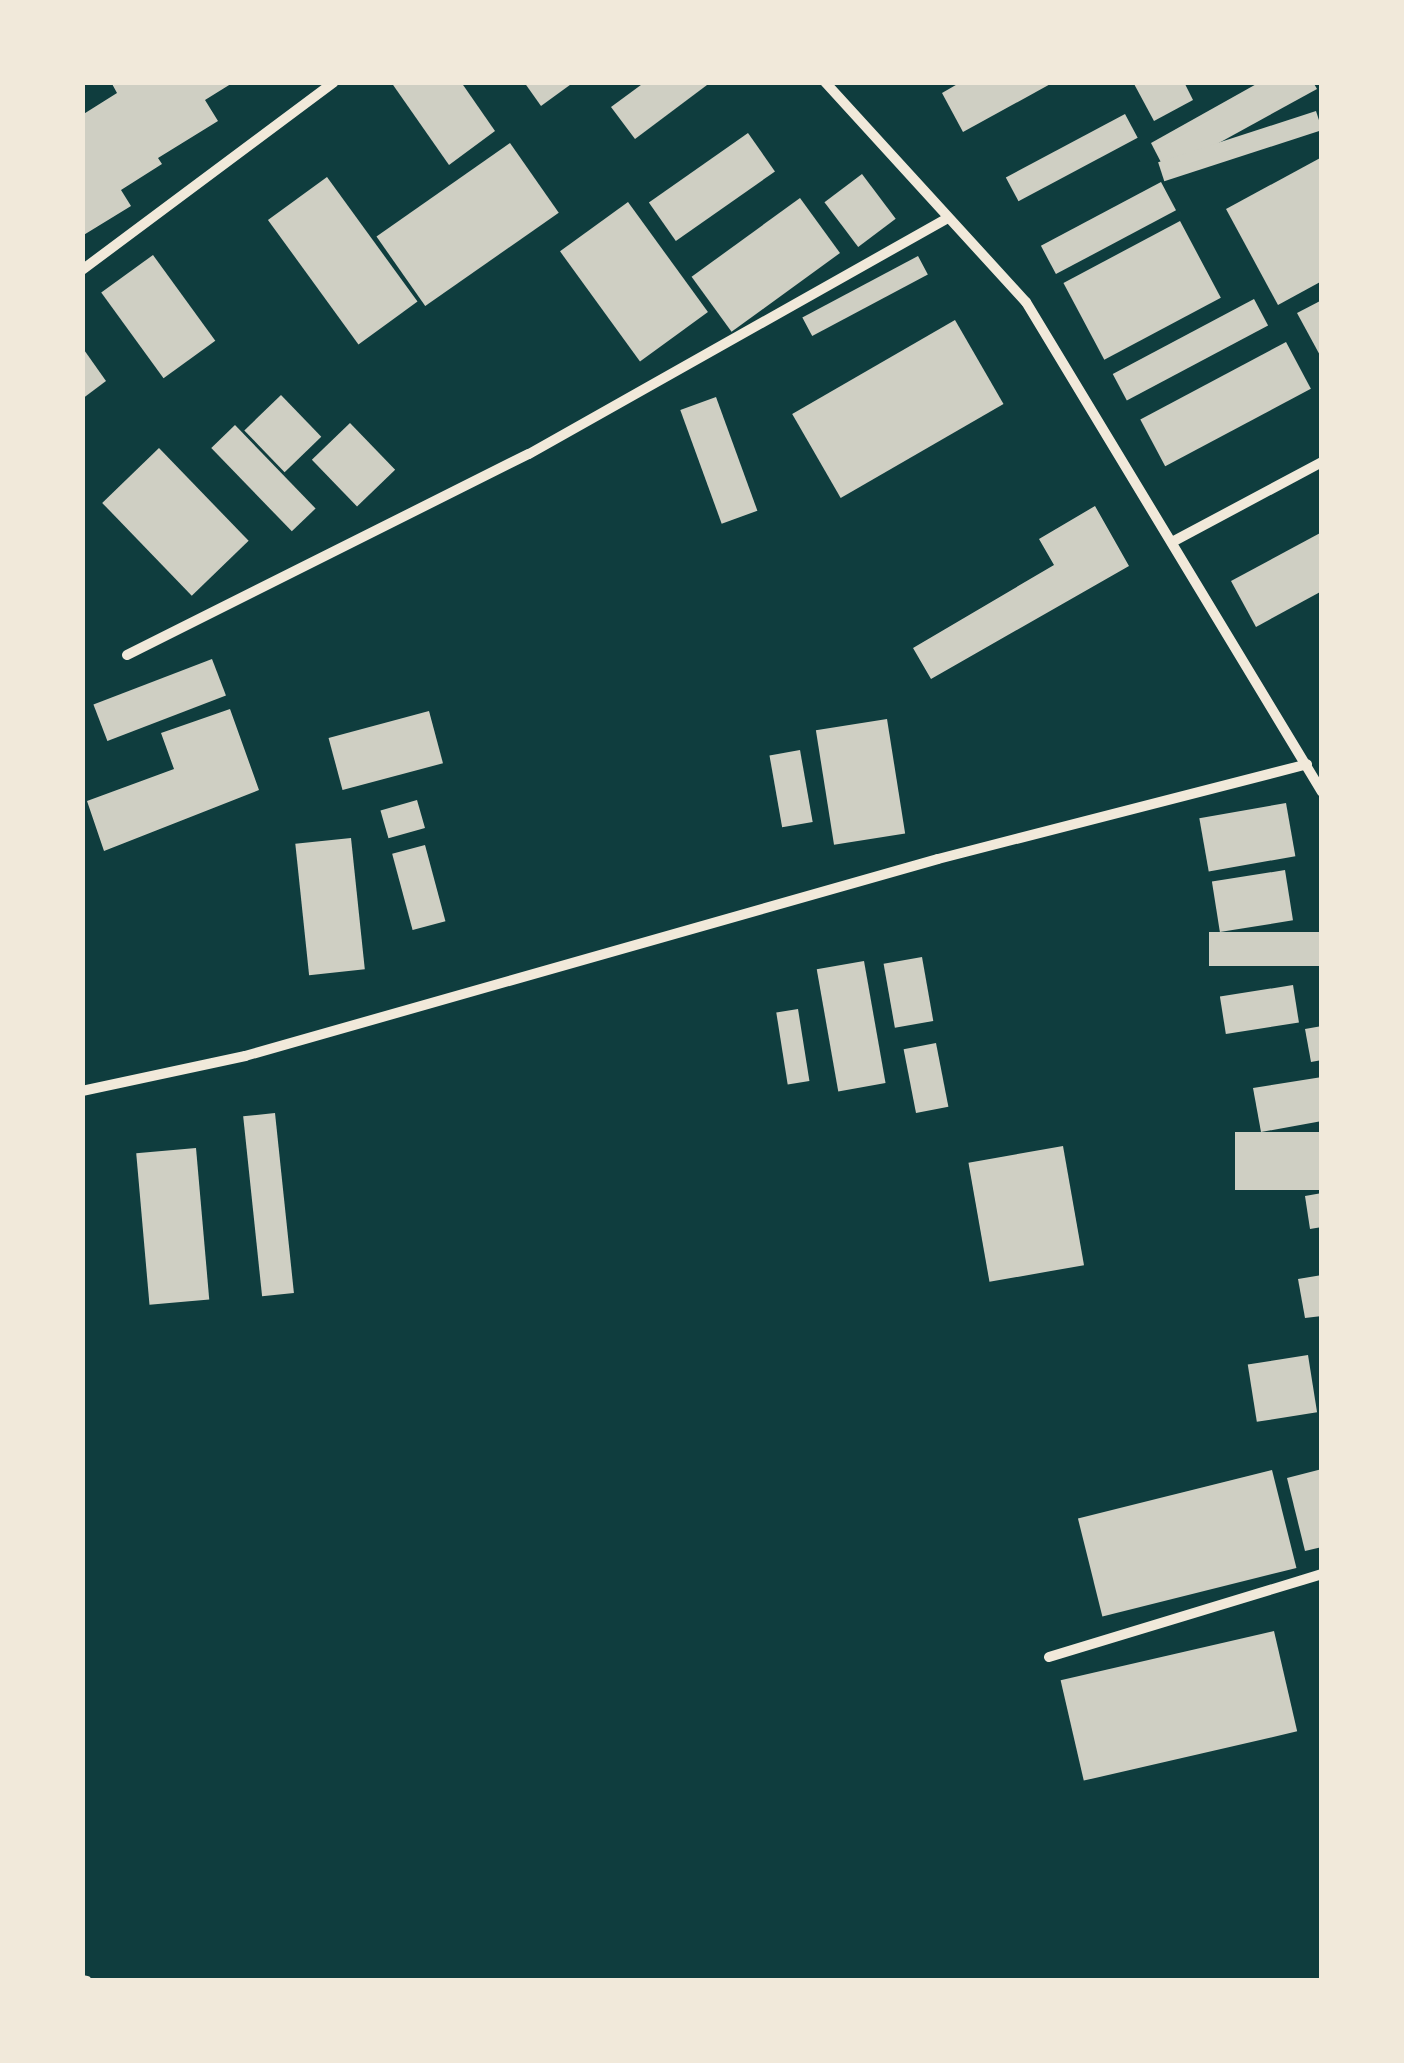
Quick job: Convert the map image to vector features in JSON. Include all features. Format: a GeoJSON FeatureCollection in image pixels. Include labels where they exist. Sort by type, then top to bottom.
{"type":"FeatureCollection","features":[{"type":"Feature","properties":{"kind":"street"},"geometry":{"type":"LineString","coordinates":[[82,270],[334,82]]}},
{"type":"Feature","properties":{"kind":"street"},"geometry":{"type":"LineString","coordinates":[[825,82],[946,219],[1026,302],[1174,541],[1322,792]]}},
{"type":"Feature","properties":{"kind":"street"},"geometry":{"type":"LineString","coordinates":[[127,655],[529,454],[946,219]]}},
{"type":"Feature","properties":{"kind":"street"},"geometry":{"type":"LineString","coordinates":[[1174,541],[1322,462]]}},
{"type":"Feature","properties":{"kind":"street"},"geometry":{"type":"LineString","coordinates":[[82,1091],[246,1056],[918,864],[1307,764]]}},
{"type":"Feature","properties":{"kind":"street"},"geometry":{"type":"LineString","coordinates":[[1050,1657],[1322,1574]]}},
{"type":"Feature","properties":{"kind":"building"},"geometry":{"type":"Polygon","coordinates":[[[111,82],[234,82],[205,100],[218,121],[158,158],[162,164],[121,190],[131,206],[82,236],[82,115],[117,93],[111,82]]]}},
{"type":"Feature","properties":{"kind":"building"},"geometry":{"type":"Polygon","coordinates":[[[391,82],[461,82],[495,131],[449,165],[391,82]]]}},
{"type":"Feature","properties":{"kind":"building"},"geometry":{"type":"Polygon","coordinates":[[[524,82],[574,82],[541,106],[524,82]]]}},
{"type":"Feature","properties":{"kind":"building"},"geometry":{"type":"Polygon","coordinates":[[[645,82],[711,82],[635,139],[611,107],[645,82]]]}},
{"type":"Feature","properties":{"kind":"building"},"geometry":{"type":"Polygon","coordinates":[[[961,82],[1054,82],[963,132],[942,93],[961,82]]]}},
{"type":"Feature","properties":{"kind":"building"},"geometry":{"type":"Polygon","coordinates":[[[1133,82],[1184,82],[1193,100],[1154,121],[1133,82]]]}},
{"type":"Feature","properties":{"kind":"building"},"geometry":{"type":"Polygon","coordinates":[[[1260,82],[1313,82],[1317,89],[1166,172],[1151,143],[1260,82]]]}},
{"type":"Feature","properties":{"kind":"building"},"geometry":{"type":"Polygon","coordinates":[[[1316,111],[1322,130],[1164,181],[1158,162],[1316,111]]]}},
{"type":"Feature","properties":{"kind":"building"},"geometry":{"type":"Polygon","coordinates":[[[1125,114],[1138,138],[1018,201],[1006,177],[1125,114]]]}},
{"type":"Feature","properties":{"kind":"building"},"geometry":{"type":"Polygon","coordinates":[[[748,133],[775,172],[676,241],[649,202],[748,133]]]}},
{"type":"Feature","properties":{"kind":"building"},"geometry":{"type":"Polygon","coordinates":[[[510,143],[559,213],[425,306],[376,236],[510,143]]]}},
{"type":"Feature","properties":{"kind":"building"},"geometry":{"type":"Polygon","coordinates":[[[1322,157],[1322,281],[1278,305],[1226,209],[1322,157]]]}},
{"type":"Feature","properties":{"kind":"building"},"geometry":{"type":"Polygon","coordinates":[[[862,174],[896,219],[858,247],[824,202],[862,174]]]}},
{"type":"Feature","properties":{"kind":"building"},"geometry":{"type":"Polygon","coordinates":[[[327,177],[418,302],[358,344],[268,220],[327,177]]]}},
{"type":"Feature","properties":{"kind":"building"},"geometry":{"type":"Polygon","coordinates":[[[1161,182],[1176,210],[1056,274],[1041,246],[1161,182]]]}},
{"type":"Feature","properties":{"kind":"building"},"geometry":{"type":"Polygon","coordinates":[[[800,198],[840,253],[732,332],[692,277],[800,198]]]}},
{"type":"Feature","properties":{"kind":"building"},"geometry":{"type":"Polygon","coordinates":[[[628,202],[708,312],[640,361],[560,251],[628,202]]]}},
{"type":"Feature","properties":{"kind":"building"},"geometry":{"type":"Polygon","coordinates":[[[1180,221],[1221,298],[1104,360],[1063,283],[1180,221]]]}},
{"type":"Feature","properties":{"kind":"building"},"geometry":{"type":"Polygon","coordinates":[[[153,255],[215,341],[164,378],[101,293],[153,255]]]}},
{"type":"Feature","properties":{"kind":"building"},"geometry":{"type":"Polygon","coordinates":[[[918,256],[928,275],[812,336],[802,318],[918,256]]]}},
{"type":"Feature","properties":{"kind":"building"},"geometry":{"type":"Polygon","coordinates":[[[1254,299],[1268,325],[1127,401],[1113,374],[1254,299]]]}},
{"type":"Feature","properties":{"kind":"building"},"geometry":{"type":"Polygon","coordinates":[[[1322,300],[1322,359],[1297,313],[1322,300]]]}},
{"type":"Feature","properties":{"kind":"building"},"geometry":{"type":"Polygon","coordinates":[[[955,320],[1004,404],[841,498],[792,414],[955,320]]]}},
{"type":"Feature","properties":{"kind":"building"},"geometry":{"type":"Polygon","coordinates":[[[1286,342],[1311,389],[1165,466],[1140,419],[1286,342]]]}},
{"type":"Feature","properties":{"kind":"building"},"geometry":{"type":"Polygon","coordinates":[[[82,347],[106,381],[82,399],[82,347]]]}},
{"type":"Feature","properties":{"kind":"building"},"geometry":{"type":"Polygon","coordinates":[[[281,395],[321,437],[285,472],[244,430],[281,395]]]}},
{"type":"Feature","properties":{"kind":"building"},"geometry":{"type":"Polygon","coordinates":[[[716,397],[757,511],[722,524],[680,410],[716,397]]]}},
{"type":"Feature","properties":{"kind":"building"},"geometry":{"type":"Polygon","coordinates":[[[350,423],[395,470],[357,507],[312,460],[350,423]]]}},
{"type":"Feature","properties":{"kind":"building"},"geometry":{"type":"Polygon","coordinates":[[[235,425],[316,508],[292,531],[211,448],[235,425]]]}},
{"type":"Feature","properties":{"kind":"building"},"geometry":{"type":"Polygon","coordinates":[[[159,448],[249,541],[192,596],[102,503],[159,448]]]}},
{"type":"Feature","properties":{"kind":"building"},"geometry":{"type":"Polygon","coordinates":[[[1095,506],[1129,566],[931,679],[913,648],[1054,565],[1039,539],[1095,506]]]}},
{"type":"Feature","properties":{"kind":"building"},"geometry":{"type":"Polygon","coordinates":[[[1322,532],[1322,591],[1256,627],[1231,581],[1322,532]]]}},
{"type":"Feature","properties":{"kind":"building"},"geometry":{"type":"Polygon","coordinates":[[[212,659],[226,695],[107,741],[93,705],[212,659]]]}},
{"type":"Feature","properties":{"kind":"building"},"geometry":{"type":"Polygon","coordinates":[[[230,709],[259,790],[104,851],[87,801],[174,769],[161,733],[230,709]]]}},
{"type":"Feature","properties":{"kind":"building"},"geometry":{"type":"Polygon","coordinates":[[[429,711],[443,763],[343,790],[329,738],[429,711]]]}},
{"type":"Feature","properties":{"kind":"building"},"geometry":{"type":"Polygon","coordinates":[[[887,719],[905,834],[834,845],[816,730],[887,719]]]}},
{"type":"Feature","properties":{"kind":"building"},"geometry":{"type":"Polygon","coordinates":[[[800,750],[813,822],[782,827],[769,755],[800,750]]]}},
{"type":"Feature","properties":{"kind":"building"},"geometry":{"type":"Polygon","coordinates":[[[417,800],[425,828],[388,838],[380,810],[417,800]]]}},
{"type":"Feature","properties":{"kind":"building"},"geometry":{"type":"Polygon","coordinates":[[[1286,803],[1295,856],[1209,871],[1199,818],[1286,803]]]}},
{"type":"Feature","properties":{"kind":"building"},"geometry":{"type":"Polygon","coordinates":[[[351,838],[365,969],[309,975],[295,844],[351,838]]]}},
{"type":"Feature","properties":{"kind":"building"},"geometry":{"type":"Polygon","coordinates":[[[425,845],[445,921],[413,930],[392,854],[425,845]]]}},
{"type":"Feature","properties":{"kind":"building"},"geometry":{"type":"Polygon","coordinates":[[[1285,870],[1293,920],[1220,932],[1212,882],[1285,870]]]}},
{"type":"Feature","properties":{"kind":"building"},"geometry":{"type":"Polygon","coordinates":[[[1209,932],[1322,932],[1322,966],[1209,966],[1209,932]]]}},
{"type":"Feature","properties":{"kind":"building"},"geometry":{"type":"Polygon","coordinates":[[[922,957],[933,1021],[895,1028],[884,964],[922,957]]]}},
{"type":"Feature","properties":{"kind":"building"},"geometry":{"type":"Polygon","coordinates":[[[864,961],[886,1083],[838,1091],[817,969],[864,961]]]}},
{"type":"Feature","properties":{"kind":"building"},"geometry":{"type":"Polygon","coordinates":[[[1293,985],[1299,1023],[1226,1034],[1220,997],[1293,985]]]}},
{"type":"Feature","properties":{"kind":"building"},"geometry":{"type":"Polygon","coordinates":[[[798,1009],[809,1081],[788,1085],[776,1012],[798,1009]]]}},
{"type":"Feature","properties":{"kind":"building"},"geometry":{"type":"Polygon","coordinates":[[[1322,1026],[1322,1060],[1311,1062],[1305,1029],[1322,1026]]]}},
{"type":"Feature","properties":{"kind":"building"},"geometry":{"type":"Polygon","coordinates":[[[936,1043],[948,1107],[916,1113],[904,1049],[936,1043]]]}},
{"type":"Feature","properties":{"kind":"building"},"geometry":{"type":"Polygon","coordinates":[[[1322,1077],[1322,1121],[1261,1132],[1253,1088],[1322,1077]]]}},
{"type":"Feature","properties":{"kind":"building"},"geometry":{"type":"Polygon","coordinates":[[[275,1113],[294,1293],[262,1296],[243,1116],[275,1113]]]}},
{"type":"Feature","properties":{"kind":"building"},"geometry":{"type":"Polygon","coordinates":[[[1235,1132],[1322,1132],[1322,1190],[1235,1190],[1235,1132]]]}},
{"type":"Feature","properties":{"kind":"building"},"geometry":{"type":"Polygon","coordinates":[[[1063,1146],[1084,1265],[989,1282],[968,1163],[1063,1146]]]}},
{"type":"Feature","properties":{"kind":"building"},"geometry":{"type":"Polygon","coordinates":[[[196,1148],[209,1299],[149,1305],[136,1153],[196,1148]]]}},
{"type":"Feature","properties":{"kind":"building"},"geometry":{"type":"Polygon","coordinates":[[[1322,1193],[1322,1227],[1310,1229],[1305,1196],[1322,1193]]]}},
{"type":"Feature","properties":{"kind":"building"},"geometry":{"type":"Polygon","coordinates":[[[1322,1275],[1322,1316],[1305,1318],[1298,1279],[1322,1275]]]}},
{"type":"Feature","properties":{"kind":"building"},"geometry":{"type":"Polygon","coordinates":[[[1308,1355],[1317,1412],[1257,1422],[1248,1365],[1308,1355]]]}},
{"type":"Feature","properties":{"kind":"building"},"geometry":{"type":"Polygon","coordinates":[[[1322,1469],[1322,1547],[1305,1551],[1287,1478],[1322,1469]]]}},
{"type":"Feature","properties":{"kind":"building"},"geometry":{"type":"Polygon","coordinates":[[[1272,1470],[1296,1568],[1102,1616],[1078,1518],[1272,1470]]]}},
{"type":"Feature","properties":{"kind":"building"},"geometry":{"type":"Polygon","coordinates":[[[1274,1631],[1297,1731],[1084,1781],[1061,1680],[1274,1631]]]}}]}
